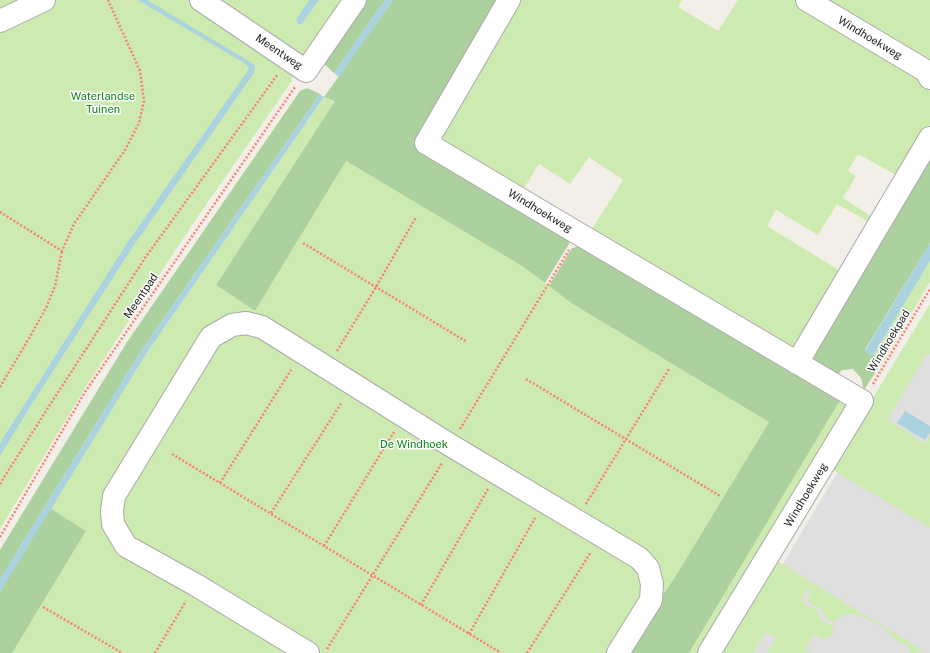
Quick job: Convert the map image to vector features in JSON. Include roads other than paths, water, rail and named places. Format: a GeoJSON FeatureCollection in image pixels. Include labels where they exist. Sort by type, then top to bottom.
{"type":"FeatureCollection","features":[{"type":"Feature","properties":{"kind":"street"},"geometry":{"type":"LineString","coordinates":[[0,21],[44,0]]}},
{"type":"Feature","properties":{"kind":"street","name":"Meentweg"},"geometry":{"type":"LineString","coordinates":[[201,0],[297,65],[356,0]]}},
{"type":"Feature","properties":{"kind":"street","name":"Windhoekweg"},"geometry":{"type":"LineString","coordinates":[[509,0],[426,143],[862,401],[709,653]]}},
{"type":"Feature","properties":{"kind":"street","name":"Windhoekweg"},"geometry":{"type":"LineString","coordinates":[[807,0],[926,71],[930,78]]}},
{"type":"Feature","properties":{"kind":"street"},"geometry":{"type":"LineString","coordinates":[[797,362],[930,138]]}},
{"type":"Feature","properties":{"kind":"street"},"geometry":{"type":"LineString","coordinates":[[308,653],[196,585],[126,546],[118,535],[113,524],[112,511],[114,496],[211,337],[232,325],[246,323],[262,327],[450,445],[639,558],[648,568],[652,584],[651,600],[618,653]]}},
{"type":"Feature","properties":{"kind":"water"},"geometry":{"type":"Polygon","coordinates":[[[138,0],[147,0],[255,65],[254,73],[132,248],[0,456],[0,443],[127,243],[249,69],[246,64],[138,0]]]}},
{"type":"Feature","properties":{"kind":"water"},"geometry":{"type":"Polygon","coordinates":[[[309,0],[319,0],[302,24],[298,24],[296,20],[309,0]]]}},
{"type":"Feature","properties":{"kind":"water"},"geometry":{"type":"Polygon","coordinates":[[[385,0],[393,0],[339,77],[334,73],[385,0]]]}},
{"type":"Feature","properties":{"kind":"water"},"geometry":{"type":"Polygon","coordinates":[[[320,94],[324,97],[146,354],[0,592],[0,579],[141,351],[320,94]]]}},
{"type":"Feature","properties":{"kind":"water"},"geometry":{"type":"Polygon","coordinates":[[[930,243],[930,261],[873,356],[865,351],[930,243]]]}},
{"type":"Feature","properties":{"kind":"water"},"geometry":{"type":"Polygon","coordinates":[[[905,411],[930,426],[930,432],[925,440],[897,423],[905,411]]]}},
{"type":"Feature","properties":{"kind":"park label","name":"Waterlandse Tuinen"},"geometry":{"type":"Point","coordinates":[103,103]}},
{"type":"Feature","properties":{"kind":"park label","name":"De Windhoek"},"geometry":{"type":"Point","coordinates":[414,445]}}]}
